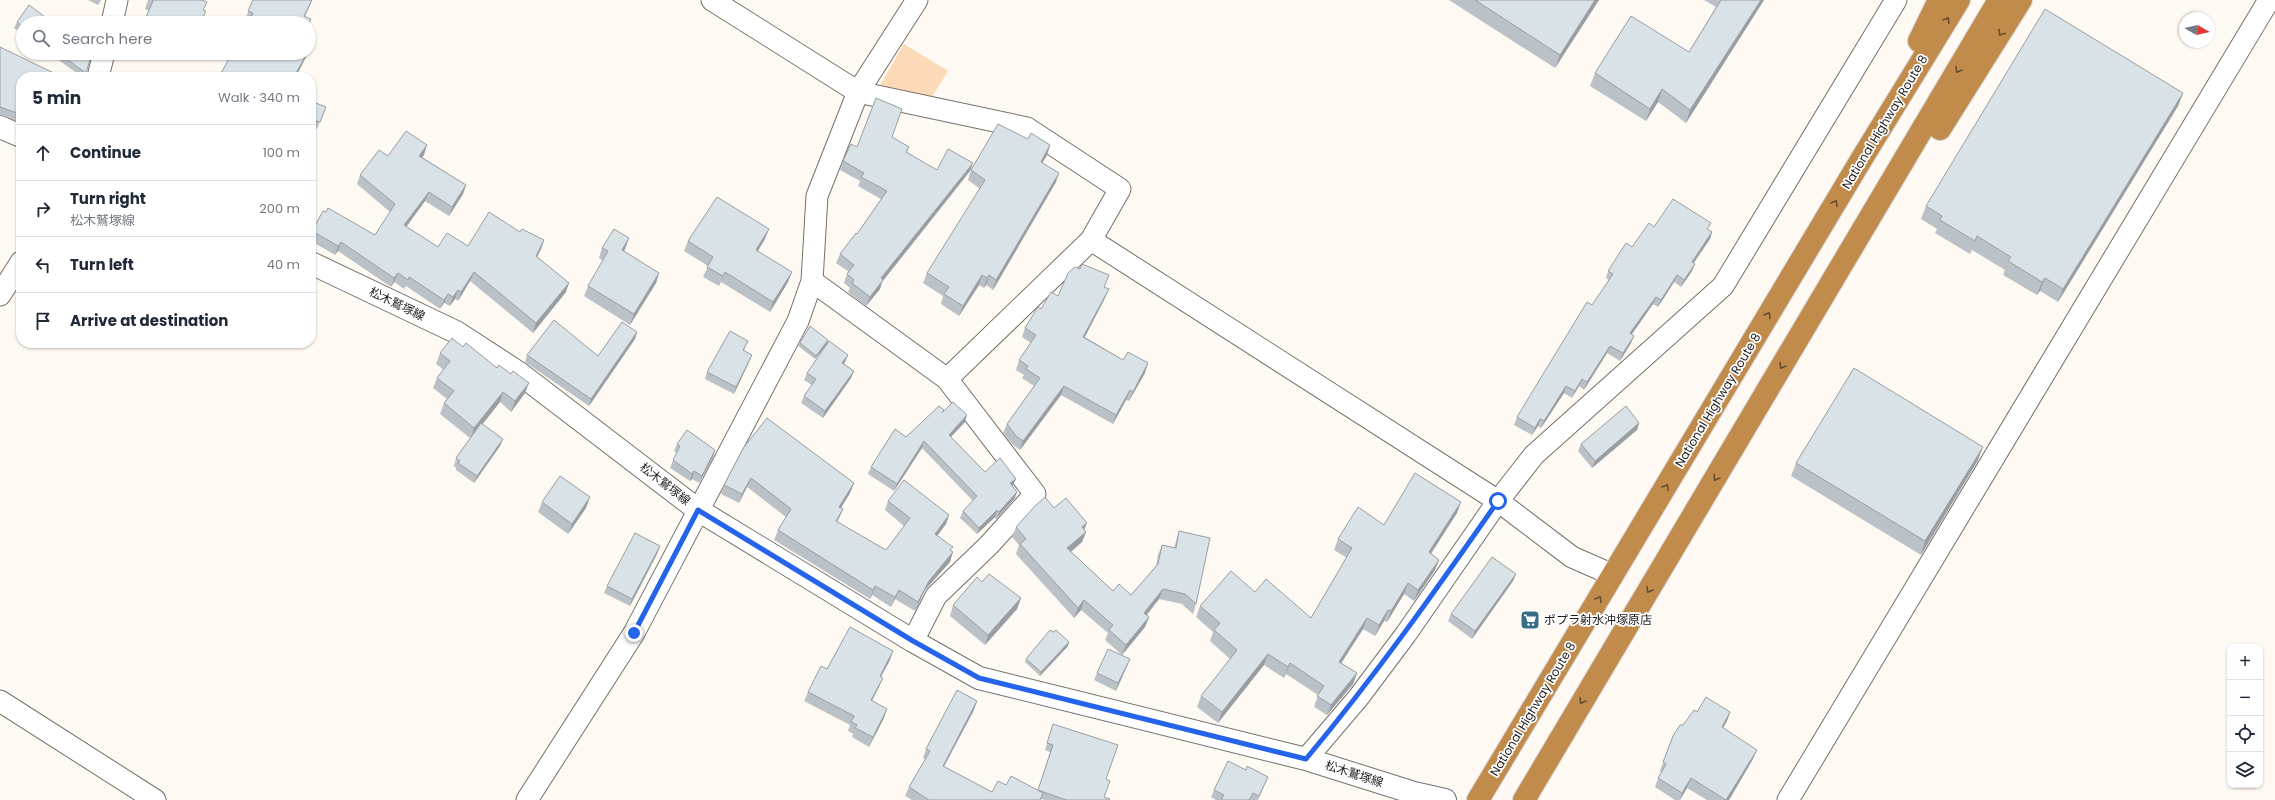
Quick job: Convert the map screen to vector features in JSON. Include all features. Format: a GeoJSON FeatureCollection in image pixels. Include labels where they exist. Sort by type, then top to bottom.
{"type":"FeatureCollection","features":[{"type":"Feature","properties":{"kind":"highway"},"geometry":{"type":"LineString","coordinates":[[1861,160],[1939,0]]}},
{"type":"Feature","properties":{"kind":"highway","name":"National Highway Route 8"},"geometry":{"type":"LineString","coordinates":[[1478,800],[1861,160],[1959,0]]}},
{"type":"Feature","properties":{"kind":"highway"},"geometry":{"type":"LineString","coordinates":[[1524,800],[1999,0]]}},
{"type":"Feature","properties":{"kind":"highway"},"geometry":{"type":"LineString","coordinates":[[1807,325],[1886,214],[2021,0]]}},
{"type":"Feature","properties":{"kind":"main road"},"geometry":{"type":"LineString","coordinates":[[0,127],[16,134]]}},
{"type":"Feature","properties":{"kind":"main road","name":"松木鷲塚線"},"geometry":{"type":"LineString","coordinates":[[316,265],[456,332],[513,368],[585,421],[698,510],[913,641],[979,678],[1306,759],[1414,793],[1446,800]]}},
{"type":"Feature","properties":{"kind":"street"},"geometry":{"type":"LineString","coordinates":[[114,16],[117,0]]}},
{"type":"Feature","properties":{"kind":"street"},"geometry":{"type":"LineString","coordinates":[[712,0],[858,92],[1026,128],[1120,189],[1091,240],[947,380]]}},
{"type":"Feature","properties":{"kind":"street"},"geometry":{"type":"LineString","coordinates":[[527,800],[634,633],[798,321],[812,281],[817,196],[858,92],[917,0]]}},
{"type":"Feature","properties":{"kind":"street"},"geometry":{"type":"LineString","coordinates":[[1306,759],[1358,698],[1406,634],[1498,501],[1534,455],[1723,286],[1896,0]]}},
{"type":"Feature","properties":{"kind":"street"},"geometry":{"type":"LineString","coordinates":[[1788,800],[2269,0]]}},
{"type":"Feature","properties":{"kind":"street"},"geometry":{"type":"LineString","coordinates":[[99,72],[102,60]]}},
{"type":"Feature","properties":{"kind":"street"},"geometry":{"type":"LineString","coordinates":[[1091,240],[1498,501],[1572,557],[1613,575]]}},
{"type":"Feature","properties":{"kind":"street"},"geometry":{"type":"LineString","coordinates":[[0,295],[16,270]]}},
{"type":"Feature","properties":{"kind":"street"},"geometry":{"type":"LineString","coordinates":[[812,281],[947,380],[1035,494],[989,545],[936,596],[913,641]]}},
{"type":"Feature","properties":{"kind":"street"},"geometry":{"type":"LineString","coordinates":[[0,702],[155,800]]}},
{"type":"Feature","properties":{"kind":"shaded area"},"geometry":{"type":"Polygon","coordinates":[[[904,44],[948,71],[932,97],[880,85],[904,44]]]}},
{"type":"Feature","properties":{"kind":"building"},"geometry":{"type":"Polygon","coordinates":[[[152,0],[202,0],[207,2],[203,10],[206,11],[204,16],[146,16],[153,1],[152,0]]]}},
{"type":"Feature","properties":{"kind":"building"},"geometry":{"type":"Polygon","coordinates":[[[253,0],[312,0],[304,16],[252,16],[253,13],[248,11],[253,0]]]}},
{"type":"Feature","properties":{"kind":"building"},"geometry":{"type":"Polygon","coordinates":[[[1475,0],[1595,0],[1560,55],[1475,0]]]}},
{"type":"Feature","properties":{"kind":"building"},"geometry":{"type":"Polygon","coordinates":[[[1721,0],[1761,0],[1690,110],[1662,89],[1650,109],[1595,73],[1631,16],[1689,52],[1721,0]]]}},
{"type":"Feature","properties":{"kind":"building"},"geometry":{"type":"Polygon","coordinates":[[[29,5],[44,16],[21,16],[29,5]]]}},
{"type":"Feature","properties":{"kind":"building"},"geometry":{"type":"Polygon","coordinates":[[[2045,9],[2183,93],[2063,289],[2045,278],[2042,282],[2008,261],[2011,257],[1977,236],[1975,241],[1940,220],[1942,216],[1926,206],[2045,9]]]}},
{"type":"Feature","properties":{"kind":"building"},"geometry":{"type":"Polygon","coordinates":[[[0,47],[16,55],[16,60],[27,60],[52,72],[16,72],[16,113],[0,107],[0,47]]]}},
{"type":"Feature","properties":{"kind":"building"},"geometry":{"type":"Polygon","coordinates":[[[68,60],[90,60],[86,72],[68,60]]]}},
{"type":"Feature","properties":{"kind":"building"},"geometry":{"type":"Polygon","coordinates":[[[228,60],[303,60],[297,72],[222,72],[228,60]]]}},
{"type":"Feature","properties":{"kind":"building"},"geometry":{"type":"Polygon","coordinates":[[[876,98],[902,109],[892,137],[909,147],[906,152],[937,170],[948,149],[973,163],[881,278],[883,280],[870,297],[852,283],[854,280],[847,274],[854,265],[840,254],[856,233],[857,234],[887,191],[861,177],[864,173],[843,161],[851,144],[857,147],[876,98]]]}},
{"type":"Feature","properties":{"kind":"building"},"geometry":{"type":"Polygon","coordinates":[[[316,103],[326,107],[320,122],[316,121],[316,103]]]}},
{"type":"Feature","properties":{"kind":"building"},"geometry":{"type":"Polygon","coordinates":[[[998,124],[1028,139],[1031,133],[1050,145],[1041,162],[1059,173],[996,280],[989,275],[987,278],[982,275],[963,306],[944,294],[949,287],[927,273],[985,180],[971,170],[998,124]]]}},
{"type":"Feature","properties":{"kind":"building"},"geometry":{"type":"Polygon","coordinates":[[[406,131],[427,145],[419,156],[466,185],[452,207],[429,192],[404,225],[438,247],[447,233],[468,246],[489,212],[520,232],[522,229],[544,240],[536,256],[569,283],[536,323],[474,272],[461,292],[458,290],[453,297],[448,294],[444,300],[409,277],[408,280],[398,273],[394,278],[341,242],[338,246],[316,233],[316,224],[323,211],[326,212],[328,208],[375,235],[395,204],[360,175],[379,150],[388,156],[406,131]]]}},
{"type":"Feature","properties":{"kind":"building"},"geometry":{"type":"Polygon","coordinates":[[[717,197],[769,229],[756,250],[792,272],[773,302],[725,272],[723,276],[707,267],[713,257],[688,241],[717,197]]]}},
{"type":"Feature","properties":{"kind":"building"},"geometry":{"type":"Polygon","coordinates":[[[1673,199],[1711,223],[1707,229],[1712,232],[1692,262],[1695,264],[1684,280],[1677,275],[1661,300],[1656,297],[1630,333],[1634,336],[1623,353],[1610,346],[1587,382],[1582,379],[1575,391],[1566,386],[1544,421],[1540,419],[1535,428],[1517,417],[1587,302],[1592,305],[1613,274],[1608,271],[1626,243],[1632,247],[1649,223],[1654,227],[1673,199]]]}},
{"type":"Feature","properties":{"kind":"building"},"geometry":{"type":"Polygon","coordinates":[[[614,229],[629,238],[622,250],[659,273],[634,314],[588,286],[608,251],[602,248],[614,229]]]}},
{"type":"Feature","properties":{"kind":"building"},"geometry":{"type":"Polygon","coordinates":[[[1082,264],[1109,275],[1104,287],[1109,289],[1083,337],[1123,360],[1128,352],[1148,363],[1133,392],[1130,390],[1116,415],[1064,386],[1023,441],[1016,436],[1007,424],[1040,378],[1026,369],[1028,366],[1019,360],[1036,335],[1025,328],[1038,307],[1041,309],[1051,292],[1058,296],[1068,273],[1075,267],[1080,269],[1082,264]]]}},
{"type":"Feature","properties":{"kind":"building"},"geometry":{"type":"Polygon","coordinates":[[[554,320],[598,356],[622,322],[637,332],[591,399],[527,355],[554,320]]]}},
{"type":"Feature","properties":{"kind":"building"},"geometry":{"type":"Polygon","coordinates":[[[810,326],[828,340],[816,356],[800,343],[810,326]]]}},
{"type":"Feature","properties":{"kind":"building"},"geometry":{"type":"Polygon","coordinates":[[[730,331],[748,341],[743,350],[752,355],[736,387],[707,372],[730,331]]]}},
{"type":"Feature","properties":{"kind":"building"},"geometry":{"type":"Polygon","coordinates":[[[452,338],[463,347],[466,343],[497,368],[499,365],[511,374],[513,371],[529,383],[515,401],[503,392],[474,428],[444,403],[454,391],[437,378],[450,361],[440,353],[452,338]]]}},
{"type":"Feature","properties":{"kind":"building"},"geometry":{"type":"Polygon","coordinates":[[[829,341],[848,355],[842,363],[854,371],[825,411],[804,396],[816,379],[807,373],[829,341]]]}},
{"type":"Feature","properties":{"kind":"building"},"geometry":{"type":"Polygon","coordinates":[[[1854,368],[1983,447],[1925,541],[1796,463],[1854,368]]]}},
{"type":"Feature","properties":{"kind":"building"},"geometry":{"type":"Polygon","coordinates":[[[953,402],[967,415],[949,435],[985,472],[1000,458],[1016,479],[1010,483],[1017,492],[999,512],[997,510],[979,528],[963,511],[977,496],[924,441],[897,484],[871,467],[895,429],[906,437],[939,406],[944,410],[942,413],[953,402]]]}},
{"type":"Feature","properties":{"kind":"building"},"geometry":{"type":"Polygon","coordinates":[[[1626,406],[1639,423],[1595,461],[1581,444],[1626,406]]]}},
{"type":"Feature","properties":{"kind":"building"},"geometry":{"type":"Polygon","coordinates":[[[767,418],[854,483],[839,507],[843,509],[836,521],[886,550],[910,518],[888,501],[904,480],[949,515],[935,534],[953,547],[950,550],[953,552],[929,581],[918,602],[899,590],[895,597],[875,586],[873,590],[778,530],[791,509],[751,478],[742,494],[724,485],[744,447],[767,418]]]}},
{"type":"Feature","properties":{"kind":"building"},"geometry":{"type":"Polygon","coordinates":[[[481,423],[503,439],[477,476],[458,463],[460,461],[456,458],[481,423]]]}},
{"type":"Feature","properties":{"kind":"building"},"geometry":{"type":"Polygon","coordinates":[[[687,430],[715,450],[702,476],[694,471],[692,474],[673,460],[680,446],[677,444],[687,430]]]}},
{"type":"Feature","properties":{"kind":"building"},"geometry":{"type":"Polygon","coordinates":[[[1415,473],[1461,502],[1429,552],[1439,560],[1418,590],[1408,583],[1391,611],[1388,610],[1379,625],[1367,618],[1339,662],[1357,673],[1331,705],[1317,696],[1324,686],[1290,663],[1288,667],[1268,654],[1222,712],[1201,696],[1237,650],[1214,630],[1220,623],[1200,606],[1231,571],[1255,592],[1266,579],[1311,618],[1352,548],[1338,539],[1358,507],[1384,525],[1415,473]]]}},
{"type":"Feature","properties":{"kind":"building"},"geometry":{"type":"Polygon","coordinates":[[[560,476],[590,497],[572,524],[542,502],[560,476]]]}},
{"type":"Feature","properties":{"kind":"building"},"geometry":{"type":"Polygon","coordinates":[[[1045,497],[1054,508],[1066,498],[1087,523],[1082,527],[1086,532],[1067,548],[1113,591],[1119,584],[1131,595],[1158,564],[1162,545],[1176,548],[1179,531],[1210,538],[1196,604],[1185,594],[1163,589],[1144,613],[1149,617],[1126,645],[1109,630],[1113,625],[1084,600],[1078,608],[1020,544],[1026,539],[1016,527],[1045,497]]]}},
{"type":"Feature","properties":{"kind":"building"},"geometry":{"type":"Polygon","coordinates":[[[635,533],[660,546],[632,599],[607,586],[635,533]]]}},
{"type":"Feature","properties":{"kind":"building"},"geometry":{"type":"Polygon","coordinates":[[[1492,557],[1516,574],[1475,631],[1451,614],[1492,557]]]}},
{"type":"Feature","properties":{"kind":"building"},"geometry":{"type":"Polygon","coordinates":[[[989,574],[1021,598],[988,635],[953,605],[977,577],[982,582],[989,574]]]}},
{"type":"Feature","properties":{"kind":"building"},"geometry":{"type":"Polygon","coordinates":[[[850,627],[893,651],[880,676],[883,678],[871,700],[887,709],[873,737],[855,728],[857,725],[851,722],[854,716],[808,692],[821,666],[827,669],[850,627]]]}},
{"type":"Feature","properties":{"kind":"building"},"geometry":{"type":"Polygon","coordinates":[[[1050,630],[1053,632],[1056,630],[1069,642],[1041,672],[1026,659],[1050,630]]]}},
{"type":"Feature","properties":{"kind":"building"},"geometry":{"type":"Polygon","coordinates":[[[1108,649],[1130,659],[1118,683],[1097,673],[1108,649]]]}},
{"type":"Feature","properties":{"kind":"building"},"geometry":{"type":"Polygon","coordinates":[[[957,690],[977,701],[943,766],[992,792],[998,781],[1006,785],[1011,776],[1043,793],[1040,800],[929,800],[909,787],[930,751],[926,749],[957,690]]]}},
{"type":"Feature","properties":{"kind":"building"},"geometry":{"type":"Polygon","coordinates":[[[1706,697],[1730,712],[1722,727],[1757,750],[1726,800],[1691,778],[1682,793],[1658,778],[1666,764],[1663,762],[1673,736],[1680,725],[1683,725],[1694,710],[1697,712],[1706,697]]]}},
{"type":"Feature","properties":{"kind":"building"},"geometry":{"type":"Polygon","coordinates":[[[1053,724],[1118,745],[1106,779],[1110,781],[1104,797],[1110,799],[1109,800],[1066,800],[1038,790],[1053,745],[1047,743],[1053,724]]]}},
{"type":"Feature","properties":{"kind":"building"},"geometry":{"type":"Polygon","coordinates":[[[1228,761],[1246,770],[1247,766],[1268,777],[1259,796],[1253,793],[1249,800],[1221,800],[1224,795],[1214,790],[1228,761]]]}},
{"type":"Feature","properties":{"kind":"place","name":"ポプラ射水沖塚原店"},"geometry":{"type":"Point","coordinates":[1530,620]}},
{"type":"Feature","properties":{"kind":"route"},"geometry":{"type":"LineString","coordinates":[[634,633],[698,510],[913,641],[979,678],[1306,759],[1358,698],[1406,634],[1498,501]]}}]}
